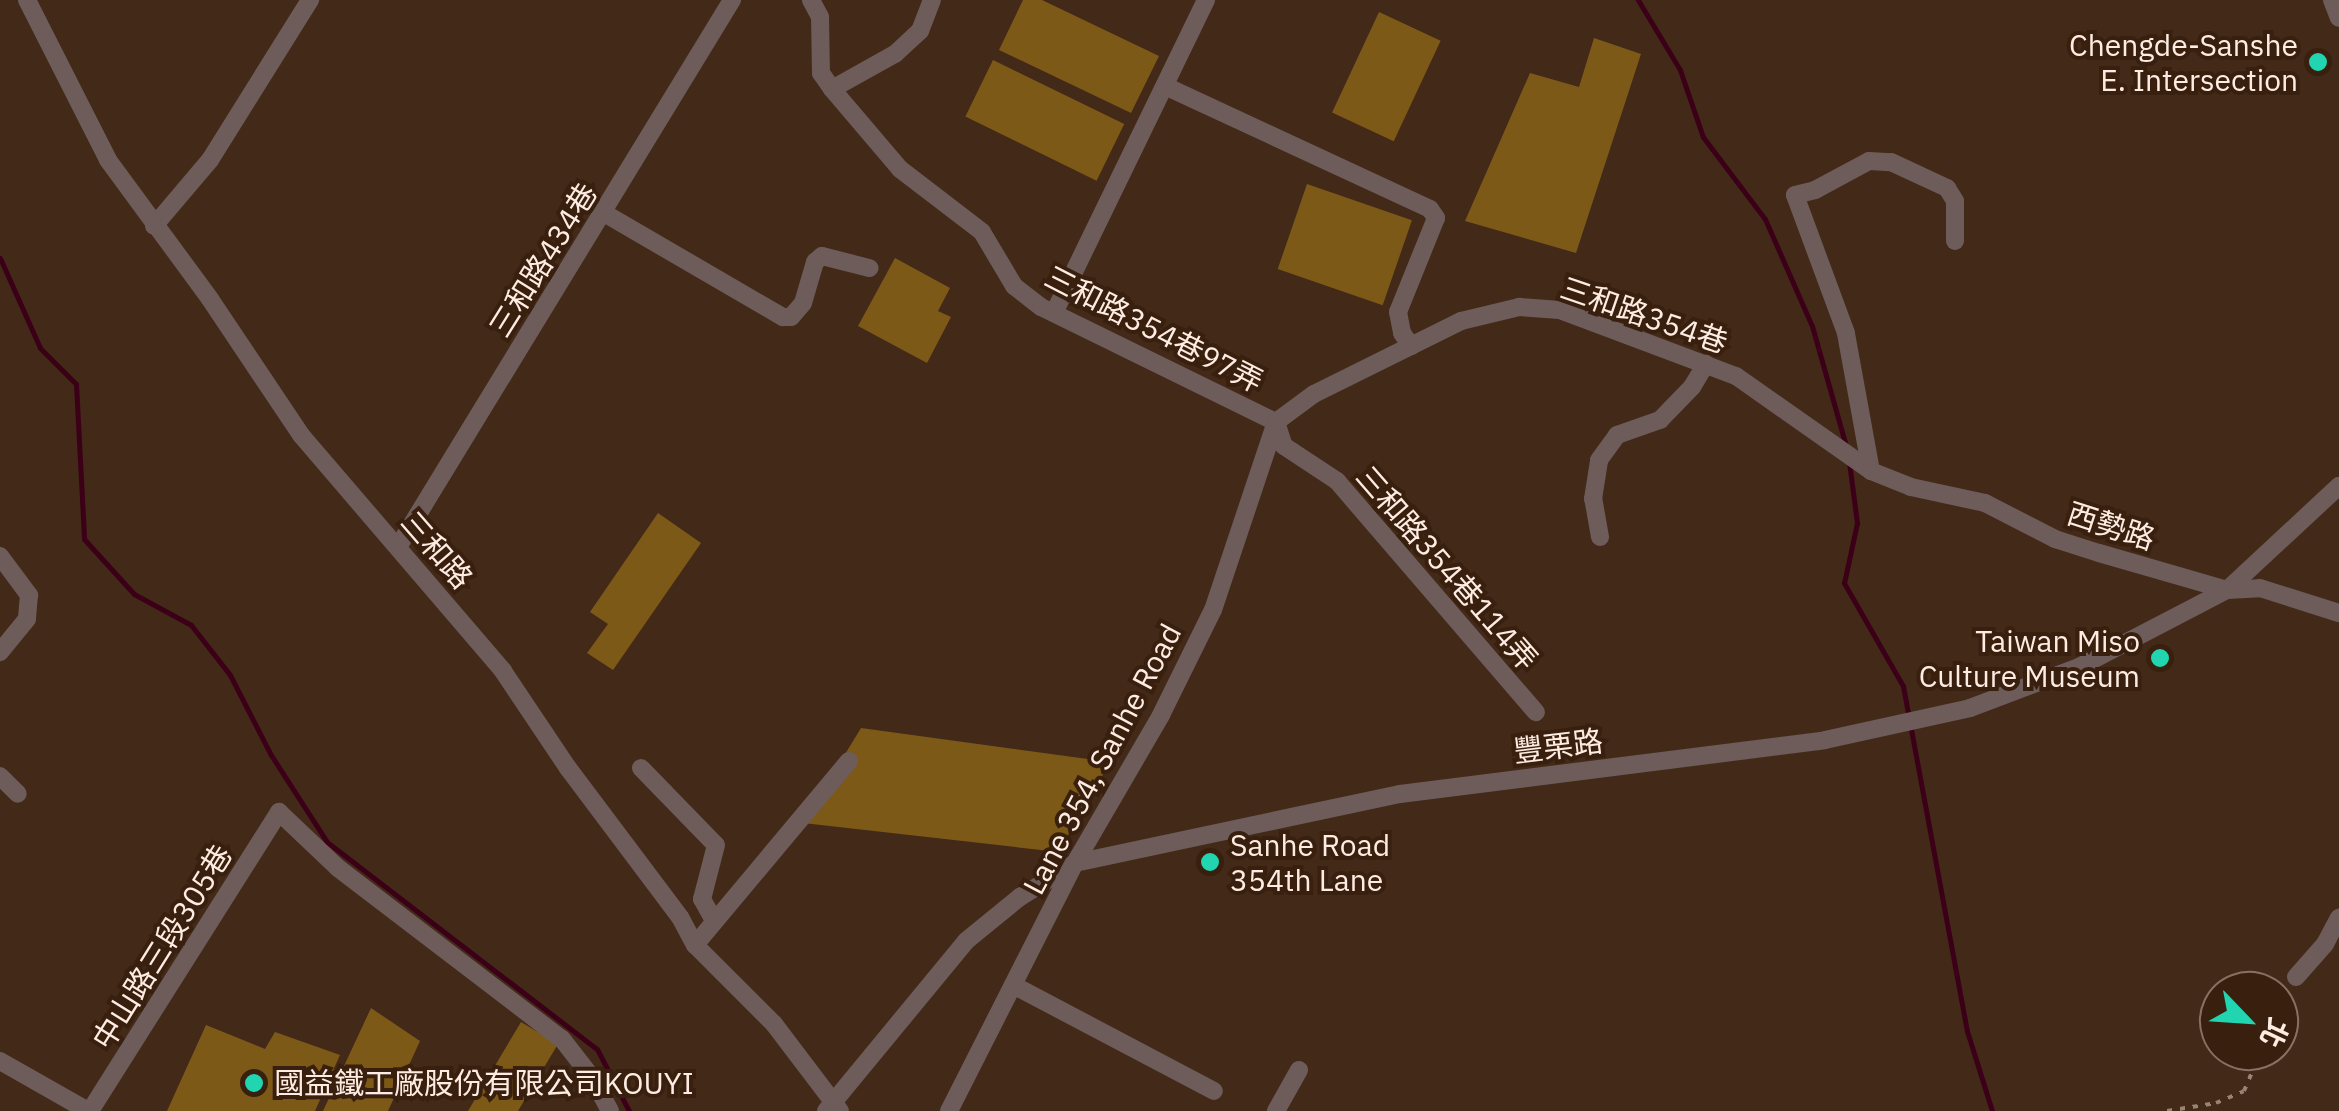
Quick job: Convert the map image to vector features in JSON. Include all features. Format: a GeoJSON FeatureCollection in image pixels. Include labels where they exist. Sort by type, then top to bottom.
{"type":"FeatureCollection","features":[{"type":"Feature","properties":{"kind":"street","name":"三和路"},"geometry":{"type":"LineString","coordinates":[[27,0],[108,160],[210,299],[301,436],[504,671],[568,768],[680,917],[694,945],[774,1024],[833,1107]]}},
{"type":"Feature","properties":{"kind":"street"},"geometry":{"type":"LineString","coordinates":[[154,226],[210,160],[310,0]]}},
{"type":"Feature","properties":{"kind":"street","name":"三和路434巷"},"geometry":{"type":"LineString","coordinates":[[398,547],[732,0]]}},
{"type":"Feature","properties":{"kind":"street","name":"三和路354巷97弄"},"geometry":{"type":"LineString","coordinates":[[811,0],[823,39],[822,73],[832,90],[900,169],[982,232],[1014,286],[1054,314],[1276,422]]}},
{"type":"Feature","properties":{"kind":"street"},"geometry":{"type":"LineString","coordinates":[[832,90],[895,54],[920,30],[932,0]]}},
{"type":"Feature","properties":{"kind":"street"},"geometry":{"type":"LineString","coordinates":[[1054,314],[1206,0]]}},
{"type":"Feature","properties":{"kind":"street"},"geometry":{"type":"LineString","coordinates":[[2332,0],[2339,18]]}},
{"type":"Feature","properties":{"kind":"street"},"geometry":{"type":"LineString","coordinates":[[1164,86],[1430,209],[1436,218],[1398,312],[1402,333],[1411,346]]}},
{"type":"Feature","properties":{"kind":"street"},"geometry":{"type":"LineString","coordinates":[[1872,470],[1846,334],[1794,195],[1815,190],[1869,160],[1892,162],[1947,188],[1955,202],[1955,241]]}},
{"type":"Feature","properties":{"kind":"street"},"geometry":{"type":"LineString","coordinates":[[604,213],[782,317],[790,317],[803,303],[816,262],[822,256],[870,268]]}},
{"type":"Feature","properties":{"kind":"street","name":"三和路354巷"},"geometry":{"type":"LineString","coordinates":[[1276,422],[1314,394],[1480,316],[1519,308],[1560,310],[1736,376],[1872,470]]}},
{"type":"Feature","properties":{"kind":"street"},"geometry":{"type":"LineString","coordinates":[[1600,537],[1593,499],[1599,460],[1617,435],[1660,420],[1692,387],[1706,364]]}},
{"type":"Feature","properties":{"kind":"street","name":"三和路354巷114弄"},"geometry":{"type":"LineString","coordinates":[[1276,422],[1284,446],[1337,481],[1536,712]]}},
{"type":"Feature","properties":{"kind":"street","name":"Lane 354, Sanhe Road"},"geometry":{"type":"LineString","coordinates":[[949,1111],[1076,863],[1161,715],[1213,610],[1276,422]]}},
{"type":"Feature","properties":{"kind":"street","name":"西勢路"},"geometry":{"type":"LineString","coordinates":[[1872,470],[1910,487],[1984,503],[2055,539],[2227,590],[2260,588],[2339,613]]}},
{"type":"Feature","properties":{"kind":"street","name":"豐栗路"},"geometry":{"type":"LineString","coordinates":[[833,1107],[966,942],[1020,897],[1076,863],[1400,794],[1826,740],[1970,708],[2079,667],[2227,590],[2339,486]]}},
{"type":"Feature","properties":{"kind":"street"},"geometry":{"type":"LineString","coordinates":[[0,556],[30,595],[28,619],[0,652]]}},
{"type":"Feature","properties":{"kind":"street"},"geometry":{"type":"LineString","coordinates":[[694,945],[849,761]]}},
{"type":"Feature","properties":{"kind":"street"},"geometry":{"type":"LineString","coordinates":[[641,768],[716,845],[702,899],[714,921]]}},
{"type":"Feature","properties":{"kind":"street"},"geometry":{"type":"LineString","coordinates":[[0,776],[18,794]]}},
{"type":"Feature","properties":{"kind":"street","name":"中山路三段305巷"},"geometry":{"type":"LineString","coordinates":[[89,1111],[280,812],[338,868],[562,1039],[593,1079],[610,1111]]}},
{"type":"Feature","properties":{"kind":"street"},"geometry":{"type":"LineString","coordinates":[[2299,974],[2325,944],[2339,918]]}},
{"type":"Feature","properties":{"kind":"street"},"geometry":{"type":"LineString","coordinates":[[1013,984],[1214,1091]]}},
{"type":"Feature","properties":{"kind":"street"},"geometry":{"type":"LineString","coordinates":[[0,1061],[89,1111]]}},
{"type":"Feature","properties":{"kind":"street"},"geometry":{"type":"LineString","coordinates":[[1276,1111],[1299,1070]]}},
{"type":"Feature","properties":{"kind":"path"},"geometry":{"type":"LineString","coordinates":[[2168,1111],[2216,1103],[2244,1091],[2252,1071]]}},
{"type":"Feature","properties":{"kind":"building"},"geometry":{"type":"Polygon","coordinates":[[[1023,0],[1042,0],[1159,56],[1131,113],[999,50],[1023,0]]]}},
{"type":"Feature","properties":{"kind":"building"},"geometry":{"type":"Polygon","coordinates":[[[1379,12],[1441,41],[1394,141],[1332,113],[1379,12]]]}},
{"type":"Feature","properties":{"kind":"building"},"geometry":{"type":"Polygon","coordinates":[[[1594,38],[1641,54],[1576,253],[1465,221],[1530,73],[1579,87],[1594,38]]]}},
{"type":"Feature","properties":{"kind":"building"},"geometry":{"type":"Polygon","coordinates":[[[993,60],[1124,124],[1097,181],[965,117],[993,60]]]}},
{"type":"Feature","properties":{"kind":"building"},"geometry":{"type":"Polygon","coordinates":[[[1307,184],[1412,220],[1383,305],[1278,269],[1307,184]]]}},
{"type":"Feature","properties":{"kind":"building"},"geometry":{"type":"Polygon","coordinates":[[[895,258],[950,288],[938,311],[951,317],[927,363],[858,326],[895,258]]]}},
{"type":"Feature","properties":{"kind":"building"},"geometry":{"type":"Polygon","coordinates":[[[658,513],[701,543],[613,670],[587,653],[608,624],[590,612],[658,513]]]}},
{"type":"Feature","properties":{"kind":"building"},"geometry":{"type":"Polygon","coordinates":[[[861,728],[1110,762],[1059,852],[803,823],[861,728]]]}},
{"type":"Feature","properties":{"kind":"building"},"geometry":{"type":"Polygon","coordinates":[[[371,1008],[420,1041],[388,1111],[323,1111],[371,1008]]]}},
{"type":"Feature","properties":{"kind":"building"},"geometry":{"type":"Polygon","coordinates":[[[521,1022],[558,1044],[518,1111],[468,1111],[521,1022]]]}},
{"type":"Feature","properties":{"kind":"building","name":"國益鐵工廠股份有限公司KOUYI"},"geometry":{"type":"Polygon","coordinates":[[[206,1025],[265,1049],[275,1032],[340,1055],[315,1111],[167,1111],[206,1025]]]}},
{"type":"Feature","properties":{"kind":"waterway"},"geometry":{"type":"LineString","coordinates":[[1638,0],[1680,70],[1703,137],[1765,219],[1812,326],[1846,446]]}},
{"type":"Feature","properties":{"kind":"waterway"},"geometry":{"type":"LineString","coordinates":[[0,258],[40,348],[76,384],[84,539],[134,594],[191,625],[230,675],[271,755],[327,842],[597,1049],[629,1111]]}},
{"type":"Feature","properties":{"kind":"waterway"},"geometry":{"type":"LineString","coordinates":[[1849,462],[1857,523],[1844,583],[1903,686],[1967,1031],[1992,1111]]}},
{"type":"Feature","properties":{"kind":"place","name":"Chengde-Sanshe E. Intersection"},"geometry":{"type":"Point","coordinates":[2318,62]}},
{"type":"Feature","properties":{"kind":"place","name":"Taiwan Miso Culture Museum"},"geometry":{"type":"Point","coordinates":[2160,658]}},
{"type":"Feature","properties":{"kind":"place","name":"Sanhe Road 354th Lane"},"geometry":{"type":"Point","coordinates":[1210,862]}},
{"type":"Feature","properties":{"kind":"place","name":"國益鐵工廠股份有限公司KOUYI"},"geometry":{"type":"Point","coordinates":[254,1083]}}]}
